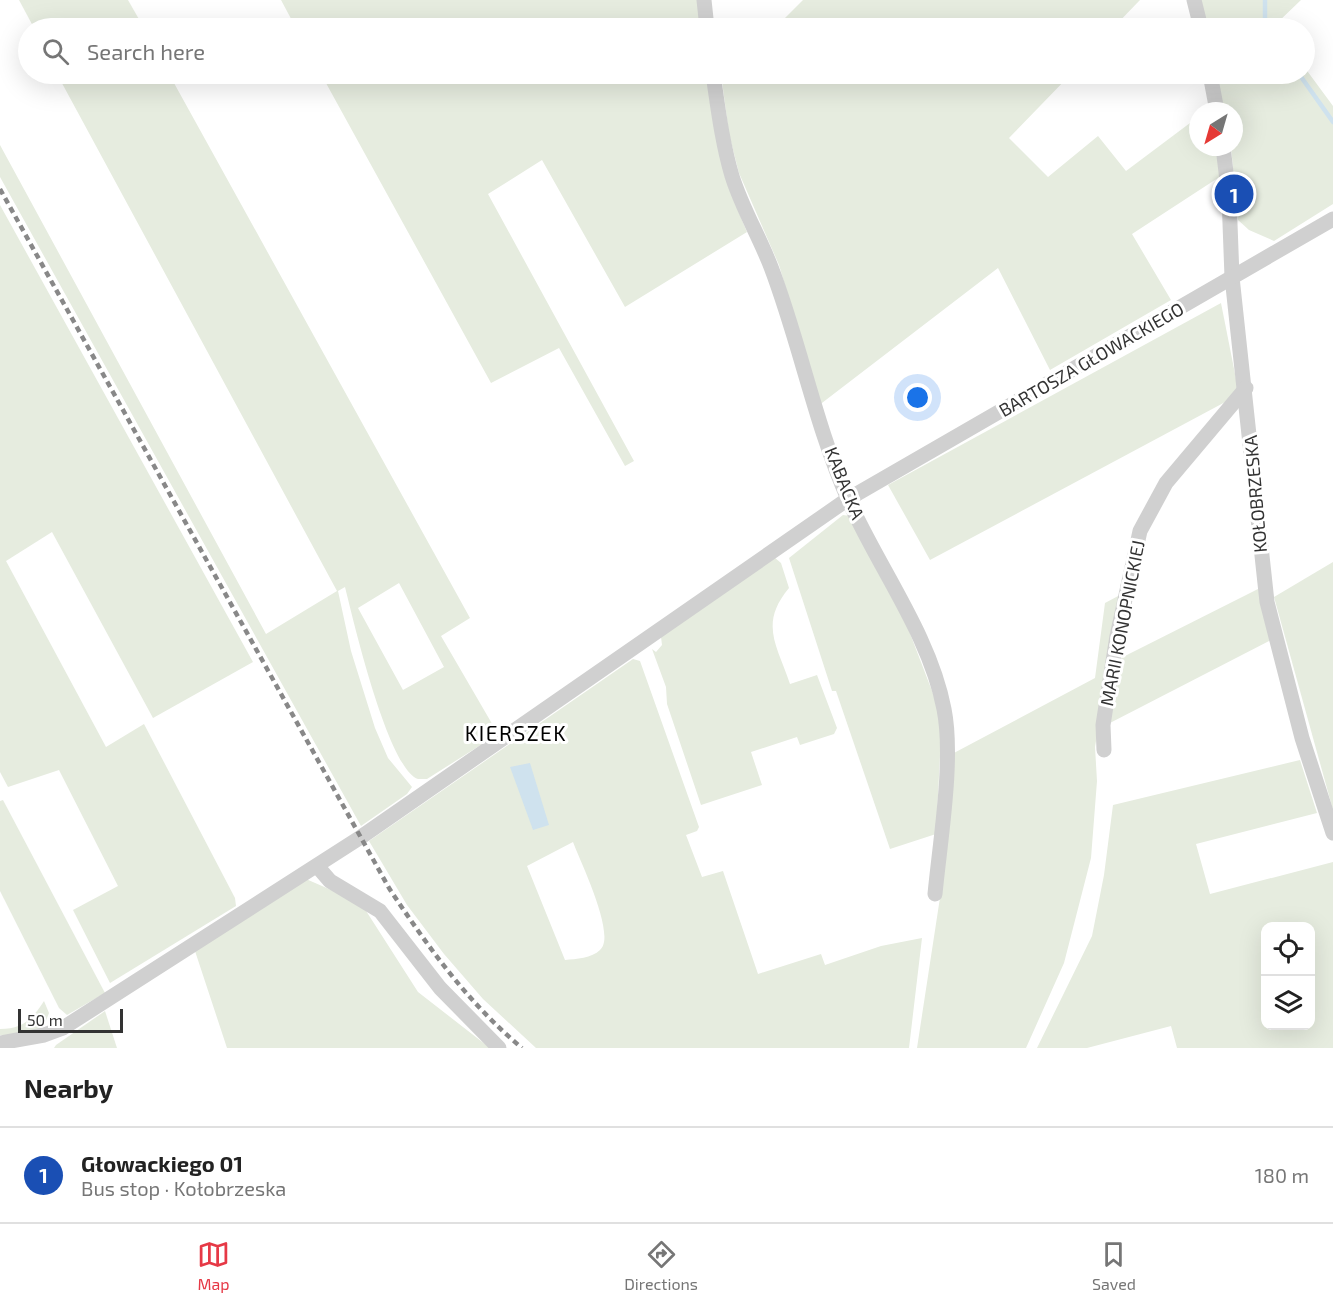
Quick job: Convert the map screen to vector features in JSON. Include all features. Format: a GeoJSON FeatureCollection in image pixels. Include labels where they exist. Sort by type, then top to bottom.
{"type":"FeatureCollection","features":[{"type":"Feature","properties":{"kind":"street"},"geometry":{"type":"LineString","coordinates":[[704,0],[706,18]]}},
{"type":"Feature","properties":{"kind":"street"},"geometry":{"type":"LineString","coordinates":[[1194,0],[1198,18]]}},
{"type":"Feature","properties":{"kind":"street","name":"KABACKA"},"geometry":{"type":"LineString","coordinates":[[714,84],[722,136],[732,176],[771,267],[807,382],[848,499],[900,599],[929,662],[944,710],[944,795],[936,894]]}},
{"type":"Feature","properties":{"kind":"street"},"geometry":{"type":"LineString","coordinates":[[1212,84],[1215,102]]}},
{"type":"Feature","properties":{"kind":"street","name":"KOŁOBRZESKA"},"geometry":{"type":"LineString","coordinates":[[1224,156],[1229,197],[1232,277],[1246,388],[1260,550],[1267,602],[1302,738],[1333,833]]}},
{"type":"Feature","properties":{"kind":"street","name":"BARTOSZA GŁOWACKIEGO"},"geometry":{"type":"LineString","coordinates":[[0,1043],[42,1042],[316,866],[848,499],[1333,219]]}},
{"type":"Feature","properties":{"kind":"street","name":"MARII KONOPNICKIEJ"},"geometry":{"type":"LineString","coordinates":[[1104,750],[1103,725],[1117,636],[1140,531],[1166,483],[1246,388]]}},
{"type":"Feature","properties":{"kind":"street"},"geometry":{"type":"LineString","coordinates":[[316,866],[330,881],[380,911],[440,988],[499,1048]]}},
{"type":"Feature","properties":{"kind":"shaded area"},"geometry":{"type":"Polygon","coordinates":[[[19,0],[128,0],[138,18],[29,18],[19,0]]]}},
{"type":"Feature","properties":{"kind":"shaded area"},"geometry":{"type":"Polygon","coordinates":[[[281,0],[698,0],[701,18],[291,18],[281,0]]]}},
{"type":"Feature","properties":{"kind":"shaded area"},"geometry":{"type":"Polygon","coordinates":[[[803,0],[1140,0],[1123,18],[785,18],[803,0]]]}},
{"type":"Feature","properties":{"kind":"shaded area"},"geometry":{"type":"Polygon","coordinates":[[[1199,0],[1301,0],[1282,18],[1204,18],[1199,0]]]}},
{"type":"Feature","properties":{"kind":"shaded area"},"geometry":{"type":"Polygon","coordinates":[[[1315,82],[1333,106],[1333,204],[1274,241],[1249,230],[1238,220],[1232,156],[1243,156],[1243,102],[1222,102],[1218,84],[1315,84],[1315,82]]]}},
{"type":"Feature","properties":{"kind":"shaded area"},"geometry":{"type":"Polygon","coordinates":[[[62,84],[175,84],[470,618],[441,636],[498,734],[427,779],[418,779],[407,769],[395,749],[373,691],[345,587],[338,591],[351,651],[375,728],[388,758],[412,787],[407,794],[361,826],[0,177],[0,145],[266,634],[337,591],[62,84]],[[399,583],[358,608],[403,690],[444,667],[399,583]]]}},
{"type":"Feature","properties":{"kind":"shaded area"},"geometry":{"type":"Polygon","coordinates":[[[327,84],[708,84],[721,154],[732,193],[747,232],[625,307],[542,160],[488,194],[634,461],[625,466],[559,348],[491,383],[327,84]]]}},
{"type":"Feature","properties":{"kind":"shaded area"},"geometry":{"type":"Polygon","coordinates":[[[722,84],[1061,84],[1009,138],[1048,177],[1098,136],[1126,171],[1189,124],[1189,156],[1218,156],[1221,176],[1132,234],[1171,300],[1050,370],[998,268],[818,406],[805,352],[779,265],[739,173],[729,134],[722,84]]]}},
{"type":"Feature","properties":{"kind":"shaded area"},"geometry":{"type":"Polygon","coordinates":[[[0,205],[253,662],[153,718],[52,532],[6,561],[106,747],[144,724],[235,898],[236,906],[110,983],[73,910],[118,886],[59,770],[8,787],[0,772],[0,205]]]}},
{"type":"Feature","properties":{"kind":"shaded area"},"geometry":{"type":"Polygon","coordinates":[[[1221,303],[1238,389],[1229,400],[930,560],[888,485],[1221,303]]]}},
{"type":"Feature","properties":{"kind":"shaded area"},"geometry":{"type":"Polygon","coordinates":[[[843,515],[850,516],[906,623],[942,717],[936,834],[890,849],[836,691],[832,691],[789,558],[843,515]]]}},
{"type":"Feature","properties":{"kind":"shaded area"},"geometry":{"type":"Polygon","coordinates":[[[774,557],[781,563],[789,588],[780,601],[773,624],[773,635],[780,658],[790,684],[817,675],[837,728],[834,734],[800,745],[797,737],[751,752],[762,785],[701,805],[667,704],[666,687],[652,649],[656,652],[662,645],[661,637],[774,557]]]}},
{"type":"Feature","properties":{"kind":"shaded area"},"geometry":{"type":"Polygon","coordinates":[[[1333,562],[1333,810],[1274,597],[1333,562]]]}},
{"type":"Feature","properties":{"kind":"shaded area"},"geometry":{"type":"Polygon","coordinates":[[[1260,588],[1271,640],[1108,724],[1117,660],[1260,588]]]}},
{"type":"Feature","properties":{"kind":"shaded area"},"geometry":{"type":"Polygon","coordinates":[[[1120,595],[1095,747],[1097,781],[1091,858],[1064,963],[1026,1048],[917,1048],[943,878],[952,754],[1095,678],[1105,603],[1120,595]]]}},
{"type":"Feature","properties":{"kind":"shaded area"},"geometry":{"type":"Polygon","coordinates":[[[633,659],[640,661],[699,827],[697,831],[686,835],[702,877],[723,871],[758,974],[821,954],[825,965],[881,946],[922,938],[909,1048],[536,1048],[483,999],[444,954],[407,905],[369,841],[633,659]],[[573,842],[527,866],[565,960],[593,955],[600,950],[604,942],[604,930],[596,898],[573,842]]]}},
{"type":"Feature","properties":{"kind":"shaded area"},"geometry":{"type":"Polygon","coordinates":[[[1300,760],[1317,813],[1196,844],[1210,894],[1333,862],[1333,1048],[1177,1048],[1171,1026],[1087,1048],[1037,1048],[1092,936],[1104,875],[1113,805],[1300,760]]]}},
{"type":"Feature","properties":{"kind":"shaded area"},"geometry":{"type":"Polygon","coordinates":[[[3,800],[105,993],[67,1015],[59,1008],[0,891],[0,801],[3,800]]]}},
{"type":"Feature","properties":{"kind":"shaded area"},"geometry":{"type":"Polygon","coordinates":[[[306,879],[361,903],[418,992],[490,1048],[227,1048],[195,951],[306,879]]]}},
{"type":"Feature","properties":{"kind":"shaded area"},"geometry":{"type":"Polygon","coordinates":[[[44,1001],[49,1013],[43,1028],[13,1036],[0,1035],[0,1029],[8,1029],[26,1022],[44,1001]]]}},
{"type":"Feature","properties":{"kind":"shaded area"},"geometry":{"type":"Polygon","coordinates":[[[105,1011],[117,1048],[54,1048],[56,1045],[105,1011]]]}},
{"type":"Feature","properties":{"kind":"water"},"geometry":{"type":"Polygon","coordinates":[[[530,763],[549,825],[533,830],[510,767],[530,763]]]}},
{"type":"Feature","properties":{"kind":"waterway"},"geometry":{"type":"LineString","coordinates":[[1265,0],[1265,18]]}},
{"type":"Feature","properties":{"kind":"waterway"},"geometry":{"type":"LineString","coordinates":[[1306,84],[1333,122]]}},
{"type":"Feature","properties":{"kind":"railway"},"geometry":{"type":"LineString","coordinates":[[0,189],[389,888],[419,932],[466,993],[502,1031],[522,1048]]}},
{"type":"Feature","properties":{"kind":"place","name":"Głowackiego 01"},"geometry":{"type":"Point","coordinates":[1234,194]}},
{"type":"Feature","properties":{"kind":"district","name":"KIERSZEK"},"geometry":{"type":"Point","coordinates":[516,732]}}]}
